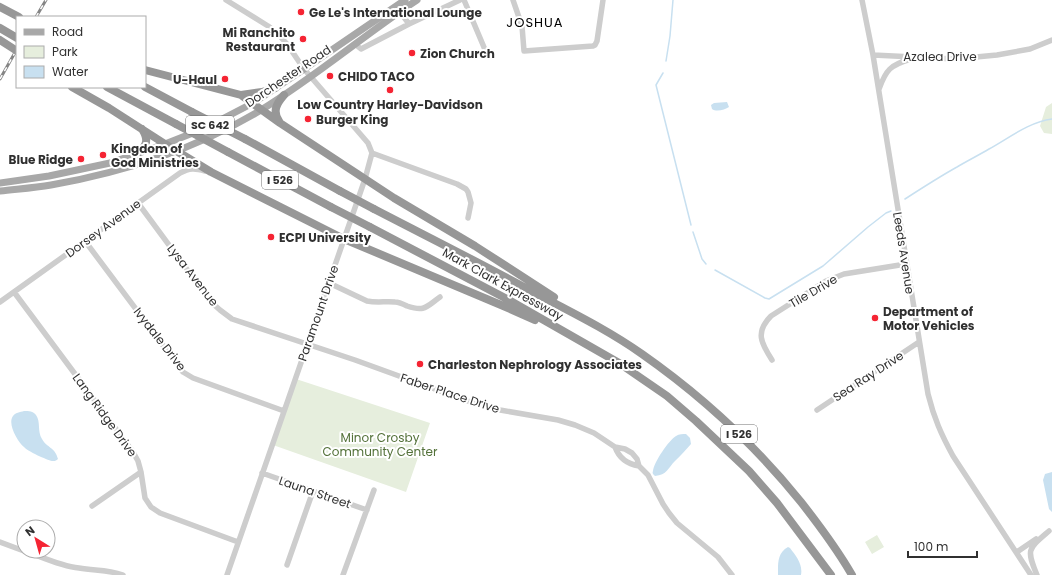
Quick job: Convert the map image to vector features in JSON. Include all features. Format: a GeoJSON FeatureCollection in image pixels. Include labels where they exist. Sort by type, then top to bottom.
{"type":"FeatureCollection","features":[{"type":"Feature","properties":{"kind":"highway"},"geometry":{"type":"LineString","coordinates":[[0,7],[17,16]]}},
{"type":"Feature","properties":{"kind":"highway"},"geometry":{"type":"LineString","coordinates":[[2,29],[16,37]]}},
{"type":"Feature","properties":{"kind":"highway"},"geometry":{"type":"LineString","coordinates":[[0,40],[16,50]]}},
{"type":"Feature","properties":{"kind":"highway"},"geometry":{"type":"LineString","coordinates":[[146,70],[241,95],[280,123],[394,198],[475,246],[595,324]]}},
{"type":"Feature","properties":{"kind":"highway","name":"Mark Clark Expressway"},"geometry":{"type":"LineString","coordinates":[[146,87],[374,209],[595,324],[641,353],[682,383],[733,428],[762,457],[814,519],[834,546],[852,575]]}},
{"type":"Feature","properties":{"kind":"highway"},"geometry":{"type":"LineString","coordinates":[[74,88],[142,128],[212,172],[344,239],[501,305],[579,340]]}},
{"type":"Feature","properties":{"kind":"highway","name":"Mark Clark Expressway"},"geometry":{"type":"LineString","coordinates":[[109,88],[507,299],[643,379],[667,396],[696,420],[749,471],[777,503],[831,575]]}},
{"type":"Feature","properties":{"kind":"highway"},"geometry":{"type":"LineString","coordinates":[[241,95],[262,92],[275,88]]}},
{"type":"Feature","properties":{"kind":"highway"},"geometry":{"type":"LineString","coordinates":[[280,123],[275,111],[278,102],[284,95]]}},
{"type":"Feature","properties":{"kind":"highway"},"geometry":{"type":"LineString","coordinates":[[135,155],[145,146],[145,134],[142,128]]}},
{"type":"Feature","properties":{"kind":"highway"},"geometry":{"type":"LineString","coordinates":[[800,533],[825,575]]}},
{"type":"Feature","properties":{"kind":"main road","name":"Dorchester Road"},"geometry":{"type":"LineString","coordinates":[[0,191],[51,185],[112,172],[140,164],[204,140],[241,121],[311,77],[398,9],[405,0]]}},
{"type":"Feature","properties":{"kind":"main road","name":"Dorchester Road"},"geometry":{"type":"LineString","coordinates":[[0,183],[49,176],[110,163],[166,144],[203,129],[253,103],[398,9],[417,0]]}},
{"type":"Feature","properties":{"kind":"street"},"geometry":{"type":"LineString","coordinates":[[226,0],[277,33],[287,44],[304,69],[368,143],[372,153],[457,184],[466,189],[471,203],[468,218]]}},
{"type":"Feature","properties":{"kind":"street"},"geometry":{"type":"LineString","coordinates":[[355,44],[361,49],[460,0]]}},
{"type":"Feature","properties":{"kind":"street"},"geometry":{"type":"LineString","coordinates":[[464,0],[486,52]]}},
{"type":"Feature","properties":{"kind":"street"},"geometry":{"type":"LineString","coordinates":[[513,0],[522,26],[524,51],[593,46],[597,41],[603,0]]}},
{"type":"Feature","properties":{"kind":"street","name":"Leeds Avenue"},"geometry":{"type":"LineString","coordinates":[[862,0],[879,90],[919,342],[928,394],[934,416],[942,436],[953,456],[1031,575]]}},
{"type":"Feature","properties":{"kind":"street"},"geometry":{"type":"LineString","coordinates":[[398,9],[409,24]]}},
{"type":"Feature","properties":{"kind":"street","name":"Azalea Drive"},"geometry":{"type":"LineString","coordinates":[[873,55],[955,59],[997,55],[1030,49],[1052,40]]}},
{"type":"Feature","properties":{"kind":"street"},"geometry":{"type":"LineString","coordinates":[[879,90],[883,78],[890,68],[915,57]]}},
{"type":"Feature","properties":{"kind":"street","name":"Paramount Drive"},"geometry":{"type":"LineString","coordinates":[[227,575],[365,179],[372,153]]}},
{"type":"Feature","properties":{"kind":"street","name":"Dorsey Avenue"},"geometry":{"type":"LineString","coordinates":[[0,302],[180,173],[193,168],[212,172]]}},
{"type":"Feature","properties":{"kind":"street","name":"Lysa Avenue"},"geometry":{"type":"LineString","coordinates":[[138,203],[211,302],[220,310],[232,319],[307,345]]}},
{"type":"Feature","properties":{"kind":"street","name":"Ivydale Drive"},"geometry":{"type":"LineString","coordinates":[[85,240],[184,372],[193,378],[284,411]]}},
{"type":"Feature","properties":{"kind":"street","name":"Tile Drive"},"geometry":{"type":"LineString","coordinates":[[772,360],[764,347],[762,337],[762,329],[765,322],[771,316],[826,281],[844,274],[906,264]]}},
{"type":"Feature","properties":{"kind":"street"},"geometry":{"type":"LineString","coordinates":[[329,283],[367,302],[395,302],[416,309],[426,307],[440,297]]}},
{"type":"Feature","properties":{"kind":"street","name":"Lang Ridge Drive"},"geometry":{"type":"LineString","coordinates":[[14,292],[133,452],[138,461],[141,472],[145,498],[151,507],[160,514],[238,542]]}},
{"type":"Feature","properties":{"kind":"street","name":"Sea Ray Drive"},"geometry":{"type":"LineString","coordinates":[[817,410],[919,342]]}},
{"type":"Feature","properties":{"kind":"street","name":"Faber Place Drive"},"geometry":{"type":"LineString","coordinates":[[307,345],[354,360],[476,404],[500,410],[558,420],[575,425],[594,433],[615,447],[625,449],[632,453],[637,459],[639,466],[648,476],[666,509],[677,523],[718,557],[732,575]]}},
{"type":"Feature","properties":{"kind":"street","name":"Faber Place Drive"},"geometry":{"type":"LineString","coordinates":[[615,447],[618,455],[631,464],[639,466]]}},
{"type":"Feature","properties":{"kind":"street"},"geometry":{"type":"LineString","coordinates":[[92,506],[141,472]]}},
{"type":"Feature","properties":{"kind":"street","name":"Launa Street"},"geometry":{"type":"LineString","coordinates":[[262,473],[367,510]]}},
{"type":"Feature","properties":{"kind":"street"},"geometry":{"type":"LineString","coordinates":[[344,575],[374,490]]}},
{"type":"Feature","properties":{"kind":"street"},"geometry":{"type":"LineString","coordinates":[[287,565],[313,491]]}},
{"type":"Feature","properties":{"kind":"street"},"geometry":{"type":"LineString","coordinates":[[1017,552],[1050,530]]}},
{"type":"Feature","properties":{"kind":"street"},"geometry":{"type":"LineString","coordinates":[[1037,575],[1031,561],[1031,548],[1050,530]]}},
{"type":"Feature","properties":{"kind":"street"},"geometry":{"type":"LineString","coordinates":[[0,542],[16,548]]}},
{"type":"Feature","properties":{"kind":"street"},"geometry":{"type":"LineString","coordinates":[[47,559],[80,569],[112,571],[122,575]]}},
{"type":"Feature","properties":{"kind":"green space"},"geometry":{"type":"Polygon","coordinates":[[[1052,103],[1052,134],[1044,133],[1040,126],[1046,107],[1052,103]]]}},
{"type":"Feature","properties":{"kind":"green space","name":"Minor Crosby Community Center"},"geometry":{"type":"Polygon","coordinates":[[[296,379],[430,423],[406,492],[273,445],[296,379]]]}},
{"type":"Feature","properties":{"kind":"green space"},"geometry":{"type":"Polygon","coordinates":[[[877,535],[884,547],[872,554],[865,542],[877,535]]]}},
{"type":"Feature","properties":{"kind":"water"},"geometry":{"type":"Polygon","coordinates":[[[727,102],[729,107],[723,110],[712,109],[711,105],[714,103],[727,102]]]}},
{"type":"Feature","properties":{"kind":"water"},"geometry":{"type":"Polygon","coordinates":[[[24,411],[32,412],[36,415],[41,436],[44,442],[57,455],[58,459],[56,461],[49,460],[33,453],[26,449],[19,441],[11,424],[15,414],[24,411]]]}},
{"type":"Feature","properties":{"kind":"water"},"geometry":{"type":"Polygon","coordinates":[[[686,434],[690,438],[691,444],[665,473],[655,476],[653,473],[654,467],[666,446],[676,436],[686,434]]]}},
{"type":"Feature","properties":{"kind":"water"},"geometry":{"type":"Polygon","coordinates":[[[1052,472],[1052,512],[1049,509],[1043,480],[1045,474],[1052,472]]]}},
{"type":"Feature","properties":{"kind":"water"},"geometry":{"type":"Polygon","coordinates":[[[788,547],[795,554],[798,560],[801,567],[801,575],[778,575],[778,563],[780,556],[784,549],[788,547]]]}},
{"type":"Feature","properties":{"kind":"waterway"},"geometry":{"type":"LineString","coordinates":[[666,61],[673,0]]}},
{"type":"Feature","properties":{"kind":"waterway"},"geometry":{"type":"LineString","coordinates":[[663,73],[656,85],[691,225]]}},
{"type":"Feature","properties":{"kind":"waterway"},"geometry":{"type":"LineString","coordinates":[[905,199],[1019,131],[1035,123],[1052,119]]}},
{"type":"Feature","properties":{"kind":"waterway"},"geometry":{"type":"LineString","coordinates":[[715,270],[769,299],[823,266],[868,227],[886,213],[891,211]]}},
{"type":"Feature","properties":{"kind":"waterway"},"geometry":{"type":"LineString","coordinates":[[693,232],[702,259],[706,264]]}},
{"type":"Feature","properties":{"kind":"railway"},"geometry":{"type":"LineString","coordinates":[[37,16],[46,0]]}},
{"type":"Feature","properties":{"kind":"railway"},"geometry":{"type":"LineString","coordinates":[[0,79],[16,51]]}},
{"type":"Feature","properties":{"kind":"place","name":"Ge Le's International Lounge"},"geometry":{"type":"Point","coordinates":[301,12]}},
{"type":"Feature","properties":{"kind":"place","name":"Mi Ranchito Restaurant"},"geometry":{"type":"Point","coordinates":[303,39]}},
{"type":"Feature","properties":{"kind":"place","name":"Zion Church"},"geometry":{"type":"Point","coordinates":[412,53]}},
{"type":"Feature","properties":{"kind":"place","name":"CHIDO TACO"},"geometry":{"type":"Point","coordinates":[330,76]}},
{"type":"Feature","properties":{"kind":"place","name":"U-Haul"},"geometry":{"type":"Point","coordinates":[225,79]}},
{"type":"Feature","properties":{"kind":"place","name":"Low Country Harley-Davidson"},"geometry":{"type":"Point","coordinates":[390,90]}},
{"type":"Feature","properties":{"kind":"place","name":"Burger King"},"geometry":{"type":"Point","coordinates":[308,119]}},
{"type":"Feature","properties":{"kind":"place","name":"Kingdom of God Ministries"},"geometry":{"type":"Point","coordinates":[103,155]}},
{"type":"Feature","properties":{"kind":"place","name":"Blue Ridge"},"geometry":{"type":"Point","coordinates":[81,159]}},
{"type":"Feature","properties":{"kind":"place","name":"ECPI University"},"geometry":{"type":"Point","coordinates":[271,237]}},
{"type":"Feature","properties":{"kind":"place","name":"Department of Motor Vehicles"},"geometry":{"type":"Point","coordinates":[875,318]}},
{"type":"Feature","properties":{"kind":"place","name":"Charleston Nephrology Associates"},"geometry":{"type":"Point","coordinates":[420,364]}},
{"type":"Feature","properties":{"kind":"district","name":"JOSHUA"},"geometry":{"type":"Point","coordinates":[535,22]}}]}
